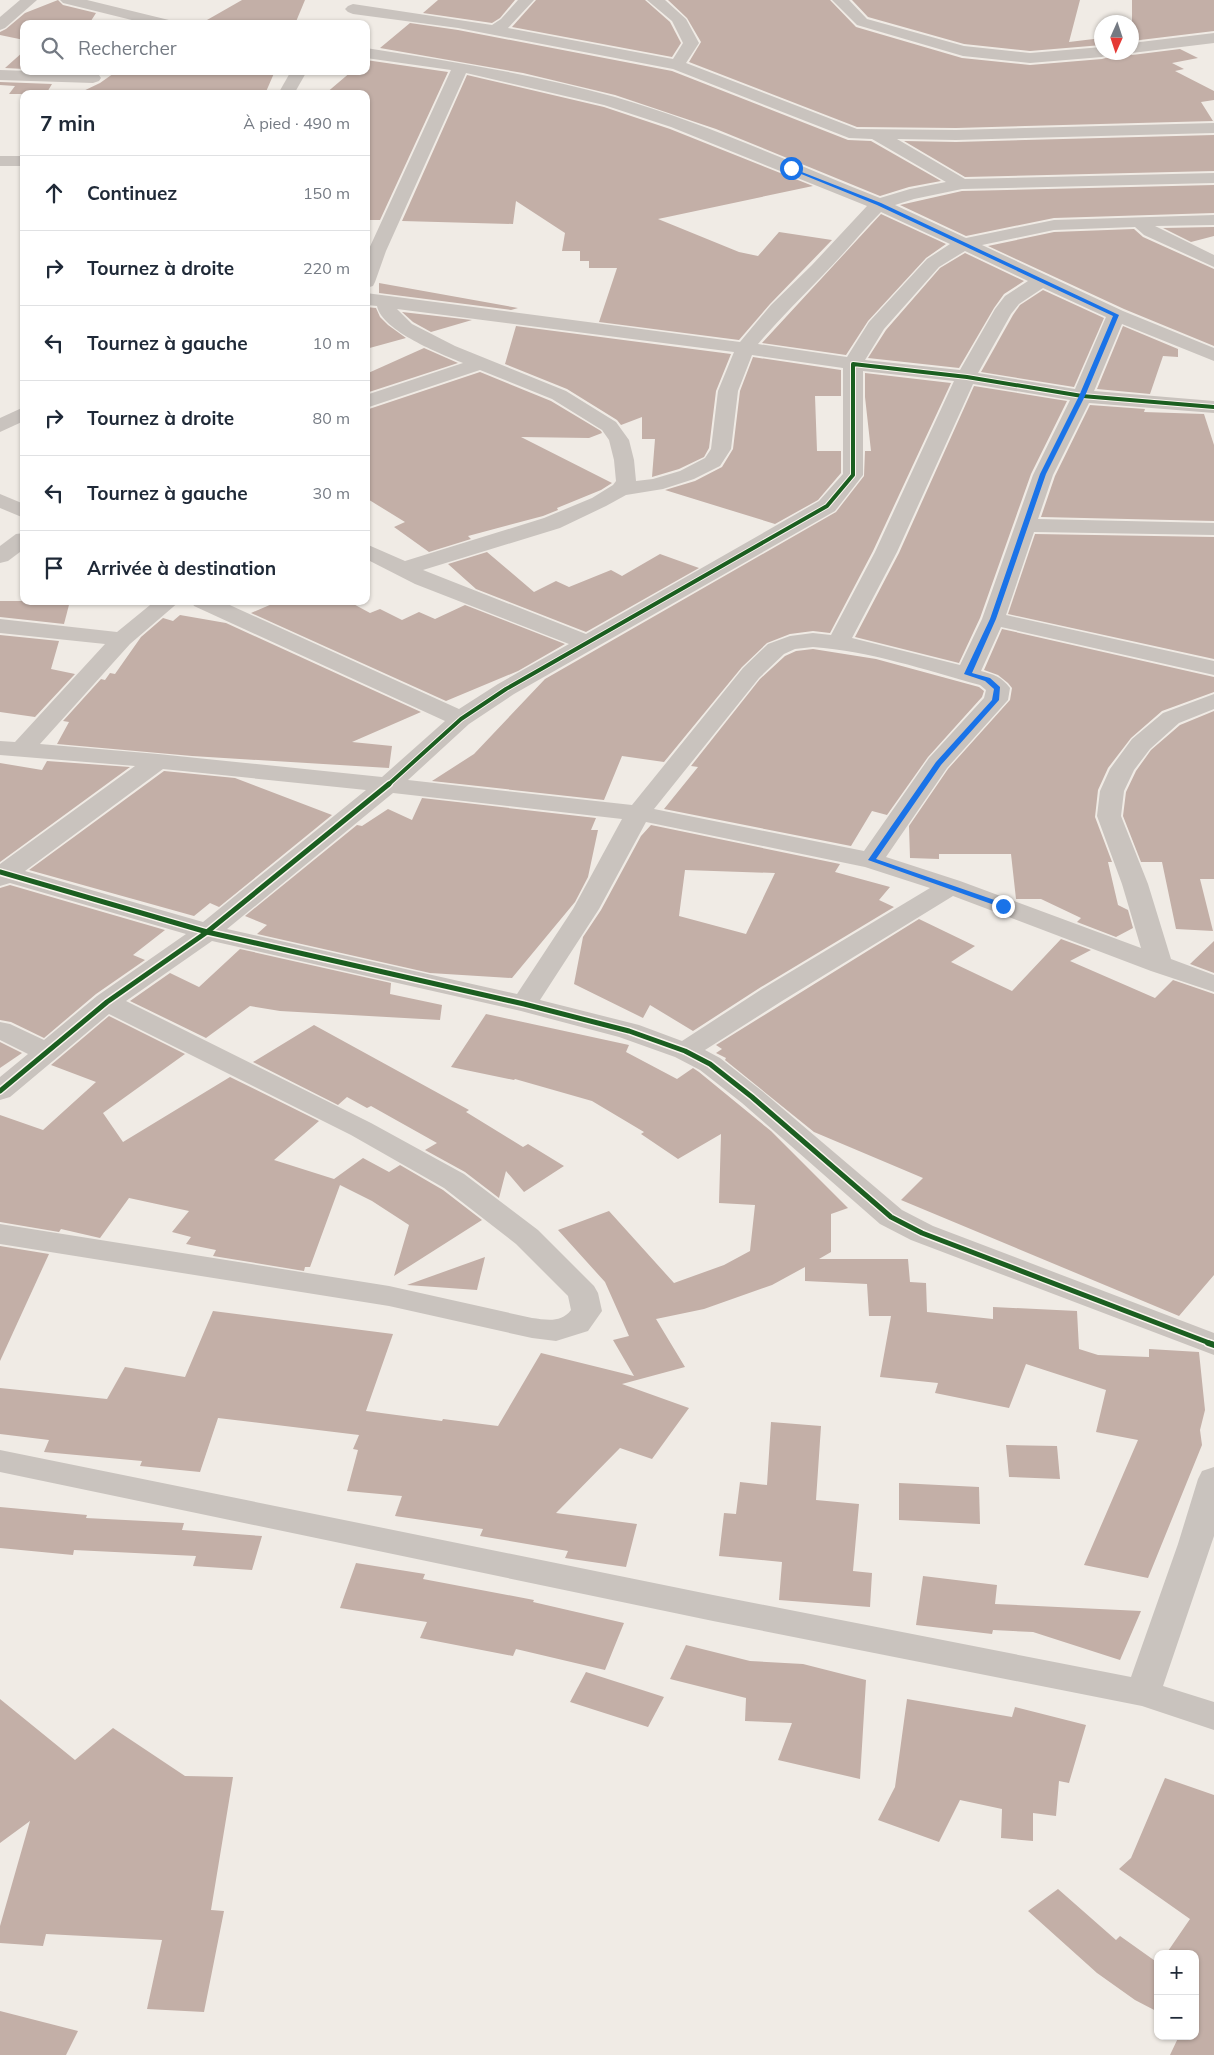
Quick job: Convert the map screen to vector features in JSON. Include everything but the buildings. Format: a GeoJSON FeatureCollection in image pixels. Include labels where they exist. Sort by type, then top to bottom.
{"type":"FeatureCollection","features":[{"type":"Feature","properties":{"kind":"street"},"geometry":{"type":"LineString","coordinates":[[0,25],[29,0]]}},
{"type":"Feature","properties":{"kind":"street"},"geometry":{"type":"LineString","coordinates":[[68,0],[151,20]]}},
{"type":"Feature","properties":{"kind":"street"},"geometry":{"type":"LineString","coordinates":[[495,30],[506,22],[526,0]]}},
{"type":"Feature","properties":{"kind":"street"},"geometry":{"type":"LineString","coordinates":[[655,0],[677,15],[684,24],[691,42],[677,65]]}},
{"type":"Feature","properties":{"kind":"street"},"geometry":{"type":"LineString","coordinates":[[840,0],[862,22],[963,51],[1002,57],[1030,58],[1094,53]]}},
{"type":"Feature","properties":{"kind":"street"},"geometry":{"type":"LineString","coordinates":[[353,9],[495,30],[677,65],[855,134],[956,135],[1214,128]]}},
{"type":"Feature","properties":{"kind":"street"},"geometry":{"type":"LineString","coordinates":[[1139,47],[1214,38]]}},
{"type":"Feature","properties":{"kind":"street"},"geometry":{"type":"LineString","coordinates":[[370,54],[461,67],[610,101],[677,123],[879,204],[1116,315],[1214,355]]}},
{"type":"Feature","properties":{"kind":"street"},"geometry":{"type":"LineString","coordinates":[[370,271],[377,251],[461,67]]}},
{"type":"Feature","properties":{"kind":"street"},"geometry":{"type":"LineString","coordinates":[[0,75],[97,75]]}},
{"type":"Feature","properties":{"kind":"street"},"geometry":{"type":"LineString","coordinates":[[85,90],[97,75]]}},
{"type":"Feature","properties":{"kind":"street"},"geometry":{"type":"LineString","coordinates":[[288,90],[297,75]]}},
{"type":"Feature","properties":{"kind":"street"},"geometry":{"type":"LineString","coordinates":[[876,134],[962,184]]}},
{"type":"Feature","properties":{"kind":"street"},"geometry":{"type":"LineString","coordinates":[[0,161],[20,161]]}},
{"type":"Feature","properties":{"kind":"street"},"geometry":{"type":"LineString","coordinates":[[404,569],[552,523],[599,502],[621,489],[656,485],[688,475],[713,462],[721,449],[728,391],[745,348],[778,309],[819,270],[850,233],[879,204],[910,194],[962,184],[1214,178]]}},
{"type":"Feature","properties":{"kind":"street"},"geometry":{"type":"LineString","coordinates":[[0,1091],[107,1002],[207,932],[388,784],[461,719],[506,689],[826,506],[843,489],[853,475],[853,364],[876,326],[933,263],[963,244],[1054,225],[1214,220]]}},
{"type":"Feature","properties":{"kind":"street"},"geometry":{"type":"LineString","coordinates":[[1140,221],[1150,231],[1214,262]]}},
{"type":"Feature","properties":{"kind":"street"},"geometry":{"type":"LineString","coordinates":[[838,642],[886,552],[966,377],[1002,313],[1018,296],[1042,280]]}},
{"type":"Feature","properties":{"kind":"street"},"geometry":{"type":"LineString","coordinates":[[370,300],[745,348],[853,364],[966,377],[1082,396],[1214,407]]}},
{"type":"Feature","properties":{"kind":"street"},"geometry":{"type":"LineString","coordinates":[[387,302],[386,308],[405,328],[448,350],[559,396],[609,426],[619,440],[624,460],[626,481],[621,489]]}},
{"type":"Feature","properties":{"kind":"street"},"geometry":{"type":"LineString","coordinates":[[968,674],[993,619],[1043,474],[1082,396],[1116,315]]}},
{"type":"Feature","properties":{"kind":"street"},"geometry":{"type":"LineString","coordinates":[[370,401],[421,382],[483,363]]}},
{"type":"Feature","properties":{"kind":"street"},"geometry":{"type":"LineString","coordinates":[[0,426],[20,415]]}},
{"type":"Feature","properties":{"kind":"street"},"geometry":{"type":"LineString","coordinates":[[0,500],[20,510]]}},
{"type":"Feature","properties":{"kind":"street"},"geometry":{"type":"LineString","coordinates":[[1025,525],[1214,529]]}},
{"type":"Feature","properties":{"kind":"street"},"geometry":{"type":"LineString","coordinates":[[0,556],[20,543]]}},
{"type":"Feature","properties":{"kind":"street"},"geometry":{"type":"LineString","coordinates":[[370,552],[447,589],[528,618],[588,643]]}},
{"type":"Feature","properties":{"kind":"street"},"geometry":{"type":"LineString","coordinates":[[11,748],[122,639],[164,605]]}},
{"type":"Feature","properties":{"kind":"street"},"geometry":{"type":"LineString","coordinates":[[211,605],[461,719]]}},
{"type":"Feature","properties":{"kind":"street"},"geometry":{"type":"LineString","coordinates":[[993,619],[1214,668]]}},
{"type":"Feature","properties":{"kind":"street"},"geometry":{"type":"LineString","coordinates":[[0,626],[122,639]]}},
{"type":"Feature","properties":{"kind":"street"},"geometry":{"type":"LineString","coordinates":[[524,1004],[586,909],[638,813],[751,673],[776,649],[798,642],[813,640],[838,642],[968,674],[988,680],[998,688],[996,700],[938,763],[871,860]]}},
{"type":"Feature","properties":{"kind":"street"},"geometry":{"type":"LineString","coordinates":[[1160,965],[1135,884],[1109,816],[1112,791],[1122,769],[1141,744],[1172,718],[1214,701]]}},
{"type":"Feature","properties":{"kind":"street"},"geometry":{"type":"LineString","coordinates":[[11,748],[388,784],[638,813],[871,860],[951,886],[1214,984]]}},
{"type":"Feature","properties":{"kind":"street"},"geometry":{"type":"LineString","coordinates":[[2,875],[158,761]]}},
{"type":"Feature","properties":{"kind":"street"},"geometry":{"type":"LineString","coordinates":[[2,875],[207,932],[524,1004],[629,1031],[685,1051],[710,1064],[752,1097],[891,1217],[922,1233],[1214,1345]]}},
{"type":"Feature","properties":{"kind":"street"},"geometry":{"type":"LineString","coordinates":[[685,1051],[772,995],[951,886]]}},
{"type":"Feature","properties":{"kind":"street"},"geometry":{"type":"LineString","coordinates":[[0,1234],[389,1296],[532,1328],[556,1331],[577,1324],[587,1311],[582,1293],[527,1237],[454,1181],[361,1128],[107,1002]]}},
{"type":"Feature","properties":{"kind":"street"},"geometry":{"type":"LineString","coordinates":[[0,1030],[46,1052]]}},
{"type":"Feature","properties":{"kind":"street"},"geometry":{"type":"LineString","coordinates":[[0,1461],[713,1608],[1143,1693],[1214,1716]]}},
{"type":"Feature","properties":{"kind":"street"},"geometry":{"type":"LineString","coordinates":[[1143,1693],[1195,1544],[1214,1479]]}},
{"type":"Feature","properties":{"kind":"cycle path"},"geometry":{"type":"LineString","coordinates":[[0,1091],[107,1002],[207,932],[388,785],[461,719],[506,689],[827,506],[853,475],[853,364],[967,377],[1082,396],[1214,407]]}},
{"type":"Feature","properties":{"kind":"cycle path"},"geometry":{"type":"LineString","coordinates":[[0,872],[207,932],[524,1004],[629,1031],[685,1051],[710,1064],[752,1097],[891,1217],[922,1233],[1214,1345]]}},
{"type":"Feature","properties":{"kind":"route"},"geometry":{"type":"LineString","coordinates":[[791,168],[879,204],[1116,315],[1082,396],[1043,474],[993,619],[968,674],[988,680],[998,688],[996,700],[938,763],[871,860],[951,886],[1003,906]]}}]}
